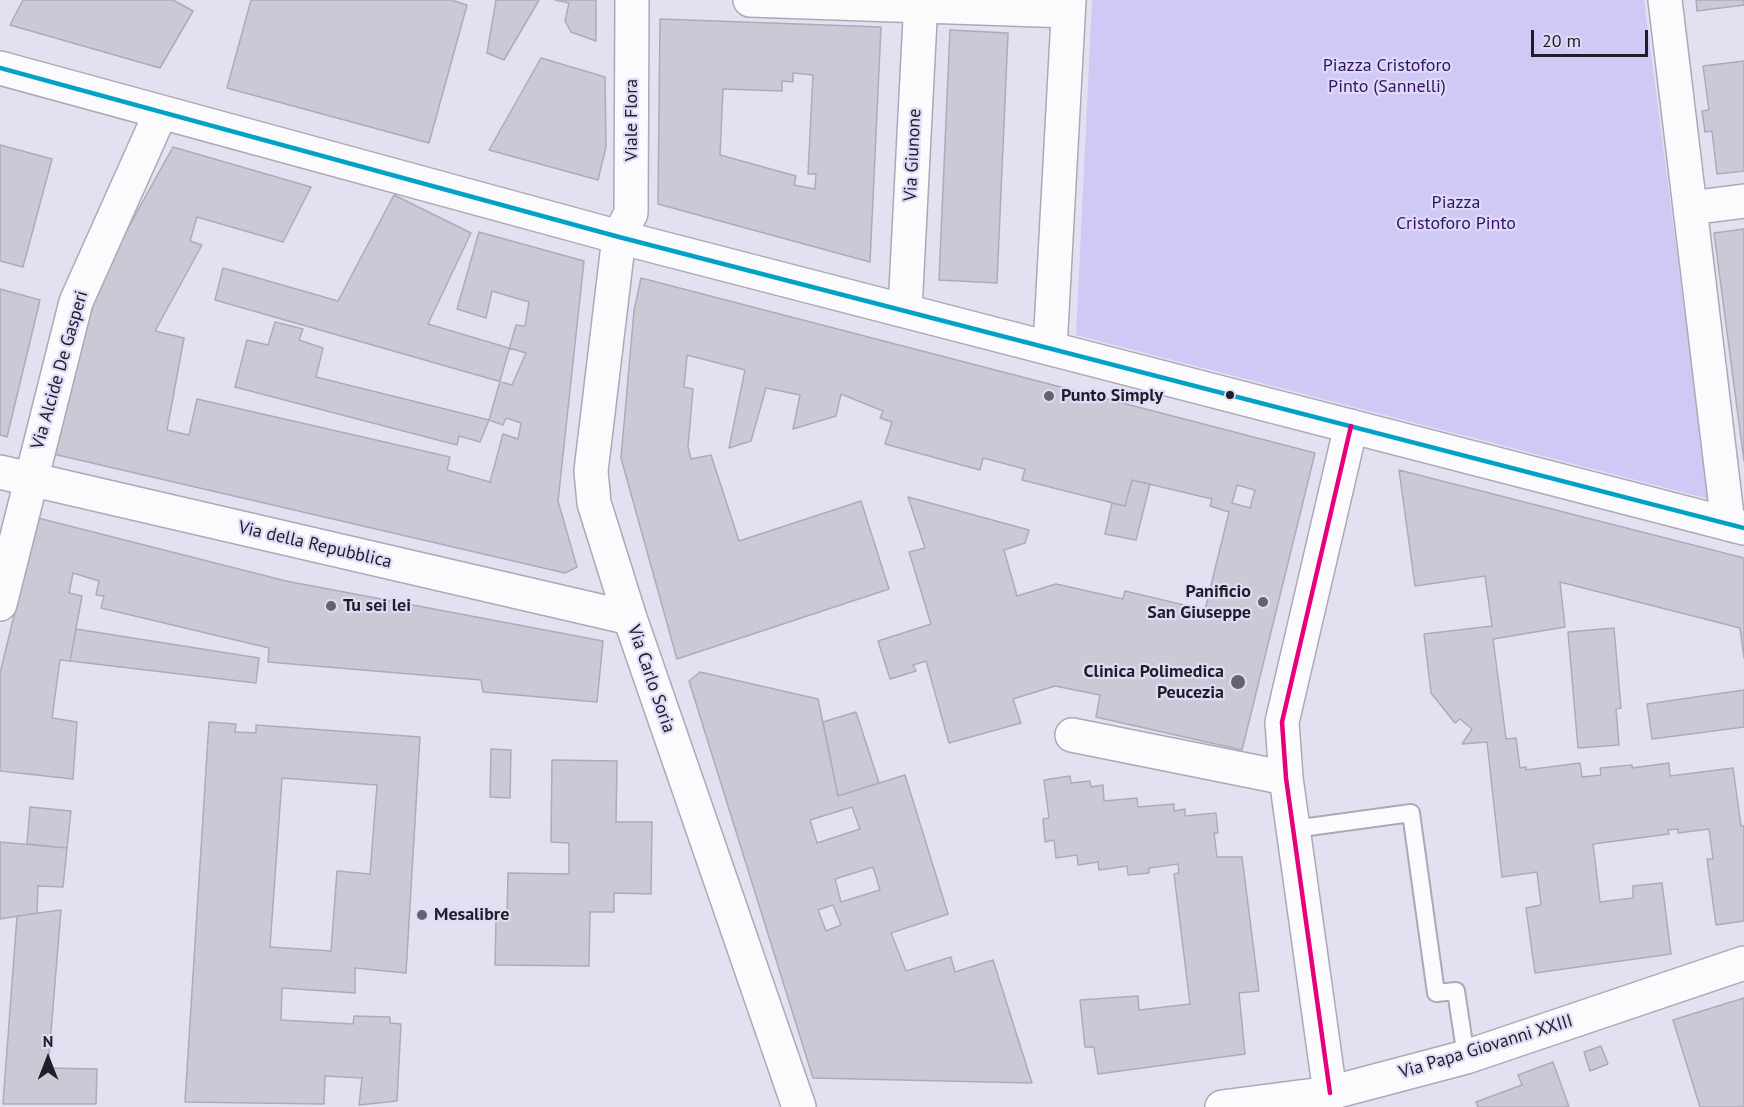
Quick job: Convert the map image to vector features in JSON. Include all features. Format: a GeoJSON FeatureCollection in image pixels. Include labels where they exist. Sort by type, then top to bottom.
{"type":"FeatureCollection","features":[{"type":"Feature","properties":{"kind":"street","name":"Viale Flora"},"geometry":{"type":"LineString","coordinates":[[619,237],[632,213],[632,0]]}},
{"type":"Feature","properties":{"kind":"street"},"geometry":{"type":"LineString","coordinates":[[750,0],[1068,6],[1050,348]]}},
{"type":"Feature","properties":{"kind":"street"},"geometry":{"type":"LineString","coordinates":[[0,68],[619,237],[1736,526],[1690,208],[1665,0]]}},
{"type":"Feature","properties":{"kind":"street","name":"Via Giunone"},"geometry":{"type":"LineString","coordinates":[[905,310],[921,3]]}},
{"type":"Feature","properties":{"kind":"street","name":"Via Alcide De Gasperi"},"geometry":{"type":"LineString","coordinates":[[0,604],[15,476],[76,302],[161,112]]}},
{"type":"Feature","properties":{"kind":"street"},"geometry":{"type":"LineString","coordinates":[[1690,208],[1744,201]]}},
{"type":"Feature","properties":{"kind":"street","name":"Via Carlo Soria"},"geometry":{"type":"LineString","coordinates":[[619,237],[591,471],[594,503],[630,618],[799,1107]]}},
{"type":"Feature","properties":{"kind":"street"},"geometry":{"type":"LineString","coordinates":[[1330,1093],[1286,778],[1281,722],[1351,426]]}},
{"type":"Feature","properties":{"kind":"street","name":"Via della Repubblica"},"geometry":{"type":"LineString","coordinates":[[15,476],[630,618]]}},
{"type":"Feature","properties":{"kind":"street"},"geometry":{"type":"LineString","coordinates":[[1072,735],[1286,778]]}},
{"type":"Feature","properties":{"kind":"street","name":"Via Papa Giovanni XXIII"},"geometry":{"type":"LineString","coordinates":[[1222,1107],[1330,1093],[1466,1057],[1744,963]]}},
{"type":"Feature","properties":{"kind":"lane"},"geometry":{"type":"LineString","coordinates":[[1294,829],[1411,813],[1436,993],[1456,991],[1466,1057]]}},
{"type":"Feature","properties":{"kind":"green space","name":"Piazza Cristoforo Pinto"},"geometry":{"type":"Polygon","coordinates":[[[1092,0],[1644,0],[1709,499],[1076,335],[1092,0]]]}},
{"type":"Feature","properties":{"kind":"building"},"geometry":{"type":"Polygon","coordinates":[[[23,0],[173,0],[193,11],[160,68],[10,25],[23,0]]]}},
{"type":"Feature","properties":{"kind":"building"},"geometry":{"type":"Polygon","coordinates":[[[251,0],[451,0],[467,5],[429,143],[227,88],[251,0]]]}},
{"type":"Feature","properties":{"kind":"building"},"geometry":{"type":"Polygon","coordinates":[[[496,0],[539,0],[504,60],[487,53],[496,0]]]}},
{"type":"Feature","properties":{"kind":"building"},"geometry":{"type":"Polygon","coordinates":[[[555,0],[596,0],[596,41],[571,32],[565,21],[569,3],[555,0]]]}},
{"type":"Feature","properties":{"kind":"building"},"geometry":{"type":"Polygon","coordinates":[[[1696,0],[1744,0],[1744,5],[1697,11],[1696,0]]]}},
{"type":"Feature","properties":{"kind":"building"},"geometry":{"type":"Polygon","coordinates":[[[660,19],[881,27],[870,262],[658,204],[660,19]],[[793,73],[793,82],[782,81],[782,91],[723,89],[720,155],[796,176],[794,185],[815,189],[816,174],[808,174],[813,75],[793,73]]]}},
{"type":"Feature","properties":{"kind":"building"},"geometry":{"type":"Polygon","coordinates":[[[950,30],[1008,33],[997,283],[939,280],[950,30]]]}},
{"type":"Feature","properties":{"kind":"building"},"geometry":{"type":"Polygon","coordinates":[[[541,58],[605,77],[606,147],[598,180],[489,150],[541,58]]]}},
{"type":"Feature","properties":{"kind":"building"},"geometry":{"type":"Polygon","coordinates":[[[1744,61],[1744,171],[1717,174],[1712,131],[1705,132],[1702,111],[1709,110],[1703,66],[1744,61]]]}},
{"type":"Feature","properties":{"kind":"building"},"geometry":{"type":"Polygon","coordinates":[[[0,145],[52,159],[23,267],[0,261],[0,145]]]}},
{"type":"Feature","properties":{"kind":"building"},"geometry":{"type":"Polygon","coordinates":[[[173,147],[311,187],[283,242],[197,217],[190,241],[202,245],[155,331],[184,338],[167,430],[189,435],[197,399],[450,457],[447,470],[490,482],[503,434],[518,439],[521,423],[506,418],[503,425],[489,420],[516,325],[525,326],[529,302],[492,291],[486,318],[457,309],[479,232],[584,261],[558,501],[577,567],[565,573],[49,453],[82,311],[173,147]]]}},
{"type":"Feature","properties":{"kind":"building"},"geometry":{"type":"Polygon","coordinates":[[[394,195],[471,233],[428,324],[526,353],[512,385],[215,300],[223,268],[338,301],[394,195]]]}},
{"type":"Feature","properties":{"kind":"building"},"geometry":{"type":"Polygon","coordinates":[[[1744,229],[1744,461],[1714,233],[1744,229]]]}},
{"type":"Feature","properties":{"kind":"building"},"geometry":{"type":"Polygon","coordinates":[[[641,278],[1315,453],[1242,750],[1096,717],[1100,695],[1055,686],[1013,699],[1021,723],[949,743],[926,661],[913,665],[916,671],[890,679],[878,641],[931,624],[909,552],[925,548],[908,497],[1029,530],[1025,543],[1004,550],[1017,596],[1056,584],[1123,599],[1125,591],[1205,610],[1229,512],[1210,506],[1212,499],[1132,480],[1125,506],[1022,480],[1025,469],[983,458],[980,470],[885,444],[892,422],[880,418],[883,411],[841,394],[836,416],[793,429],[800,395],[766,388],[751,441],[729,448],[745,370],[687,355],[684,387],[693,389],[688,447],[691,459],[711,455],[739,541],[861,501],[889,589],[677,659],[621,458],[634,311],[641,278]],[[1237,485],[1232,503],[1250,508],[1255,490],[1237,485]]]}},
{"type":"Feature","properties":{"kind":"building"},"geometry":{"type":"Polygon","coordinates":[[[0,289],[40,300],[7,437],[0,435],[0,289]]]}},
{"type":"Feature","properties":{"kind":"building"},"geometry":{"type":"Polygon","coordinates":[[[275,322],[303,329],[299,340],[323,348],[316,377],[489,420],[480,442],[459,436],[457,445],[235,387],[247,340],[268,345],[275,322]]]}},
{"type":"Feature","properties":{"kind":"building"},"geometry":{"type":"Polygon","coordinates":[[[1399,470],[1744,558],[1744,658],[1740,628],[1560,582],[1565,627],[1493,639],[1506,739],[1516,738],[1520,768],[1526,767],[1526,770],[1580,763],[1582,777],[1601,775],[1600,768],[1632,765],[1632,768],[1669,763],[1670,776],[1733,768],[1741,826],[1744,826],[1744,921],[1716,925],[1707,859],[1713,859],[1709,829],[1678,833],[1678,829],[1668,830],[1669,834],[1593,844],[1600,902],[1633,898],[1633,886],[1662,883],[1671,954],[1535,973],[1526,908],[1541,905],[1537,872],[1502,877],[1487,742],[1462,744],[1472,729],[1460,719],[1455,723],[1431,693],[1424,634],[1492,626],[1485,576],[1415,586],[1399,470]]]}},
{"type":"Feature","properties":{"kind":"building"},"geometry":{"type":"Polygon","coordinates":[[[1132,480],[1150,484],[1136,540],[1105,534],[1112,503],[1125,506],[1132,480]]]}},
{"type":"Feature","properties":{"kind":"building"},"geometry":{"type":"Polygon","coordinates":[[[38,518],[286,581],[603,641],[597,702],[483,692],[481,680],[268,662],[269,648],[101,608],[104,596],[96,595],[99,581],[73,573],[69,593],[82,596],[70,661],[60,660],[52,718],[77,722],[73,779],[0,771],[0,673],[38,518]]]}},
{"type":"Feature","properties":{"kind":"building"},"geometry":{"type":"Polygon","coordinates":[[[1614,628],[1621,708],[1616,709],[1619,745],[1578,748],[1568,632],[1614,628]]]}},
{"type":"Feature","properties":{"kind":"building"},"geometry":{"type":"Polygon","coordinates":[[[76,629],[259,658],[256,683],[70,661],[76,629]]]}},
{"type":"Feature","properties":{"kind":"building"},"geometry":{"type":"Polygon","coordinates":[[[700,672],[818,699],[838,796],[905,775],[948,914],[891,933],[906,971],[951,957],[955,972],[993,960],[1032,1083],[813,1078],[689,681],[700,672]],[[852,807],[810,820],[817,843],[860,829],[852,807]],[[873,867],[835,879],[841,902],[880,890],[873,867]],[[833,905],[818,910],[826,931],[841,925],[833,905]]]}},
{"type":"Feature","properties":{"kind":"building"},"geometry":{"type":"Polygon","coordinates":[[[1744,690],[1744,727],[1652,739],[1647,704],[1744,690]]]}},
{"type":"Feature","properties":{"kind":"building"},"geometry":{"type":"Polygon","coordinates":[[[856,712],[879,783],[838,796],[823,722],[856,712]]]}},
{"type":"Feature","properties":{"kind":"building"},"geometry":{"type":"Polygon","coordinates":[[[209,722],[236,724],[235,732],[256,733],[256,725],[420,737],[406,973],[355,968],[355,993],[282,988],[281,1020],[353,1024],[354,1016],[390,1017],[390,1023],[401,1024],[397,1101],[359,1105],[362,1078],[325,1076],[324,1104],[185,1102],[209,722]],[[282,778],[270,947],[331,951],[337,871],[370,874],[377,785],[282,778]]]}},
{"type":"Feature","properties":{"kind":"building"},"geometry":{"type":"Polygon","coordinates":[[[491,749],[511,750],[510,798],[490,797],[491,749]]]}},
{"type":"Feature","properties":{"kind":"building"},"geometry":{"type":"Polygon","coordinates":[[[552,760],[617,761],[616,822],[652,822],[651,894],[614,893],[614,912],[590,912],[589,966],[495,965],[496,918],[507,918],[508,873],[569,874],[569,843],[551,842],[552,760]]]}},
{"type":"Feature","properties":{"kind":"building"},"geometry":{"type":"Polygon","coordinates":[[[1070,776],[1071,783],[1090,781],[1091,787],[1103,785],[1104,801],[1137,798],[1138,807],[1174,804],[1174,811],[1185,809],[1185,816],[1216,813],[1218,833],[1214,833],[1217,857],[1242,857],[1259,991],[1239,993],[1245,1054],[1098,1074],[1094,1047],[1085,1047],[1080,1000],[1138,996],[1139,1010],[1190,1004],[1174,874],[1179,873],[1178,864],[1149,868],[1149,873],[1128,875],[1127,866],[1099,870],[1098,862],[1078,865],[1077,855],[1056,858],[1054,840],[1045,842],[1043,819],[1049,818],[1044,780],[1070,776]]]}},
{"type":"Feature","properties":{"kind":"building"},"geometry":{"type":"Polygon","coordinates":[[[30,807],[71,811],[67,848],[27,844],[30,807]]]}},
{"type":"Feature","properties":{"kind":"building"},"geometry":{"type":"Polygon","coordinates":[[[0,842],[67,848],[63,887],[38,886],[37,913],[0,919],[0,842]]]}},
{"type":"Feature","properties":{"kind":"building"},"geometry":{"type":"Polygon","coordinates":[[[61,910],[48,1068],[97,1069],[96,1104],[3,1104],[17,916],[61,910]]]}},
{"type":"Feature","properties":{"kind":"building"},"geometry":{"type":"Polygon","coordinates":[[[1744,998],[1744,1107],[1700,1107],[1673,1020],[1744,998]]]}},
{"type":"Feature","properties":{"kind":"building"},"geometry":{"type":"Polygon","coordinates":[[[1601,1046],[1608,1064],[1590,1071],[1584,1052],[1601,1046]]]}},
{"type":"Feature","properties":{"kind":"building"},"geometry":{"type":"Polygon","coordinates":[[[1553,1062],[1569,1107],[1478,1107],[1476,1102],[1522,1085],[1518,1075],[1553,1062]]]}},
{"type":"Feature","properties":{"kind":"transit line"},"geometry":{"type":"LineString","coordinates":[[0,68],[619,237],[1744,528]]}},
{"type":"Feature","properties":{"kind":"transit line"},"geometry":{"type":"LineString","coordinates":[[1330,1093],[1286,778],[1282,722],[1351,426]]}},
{"type":"Feature","properties":{"kind":"place","name":"Punto Simply"},"geometry":{"type":"Point","coordinates":[1049,396]}},
{"type":"Feature","properties":{"kind":"place","name":"Panificio San Giuseppe"},"geometry":{"type":"Point","coordinates":[1263,602]}},
{"type":"Feature","properties":{"kind":"place","name":"Tu sei lei"},"geometry":{"type":"Point","coordinates":[331,606]}},
{"type":"Feature","properties":{"kind":"place","name":"Clinica Polimedica Peucezia"},"geometry":{"type":"Point","coordinates":[1238,682]}},
{"type":"Feature","properties":{"kind":"place","name":"Mesalibre"},"geometry":{"type":"Point","coordinates":[422,915]}},
{"type":"Feature","properties":{"kind":"park label","name":"Piazza Cristoforo Pinto (Sannelli)"},"geometry":{"type":"Point","coordinates":[1387,76]}}]}
